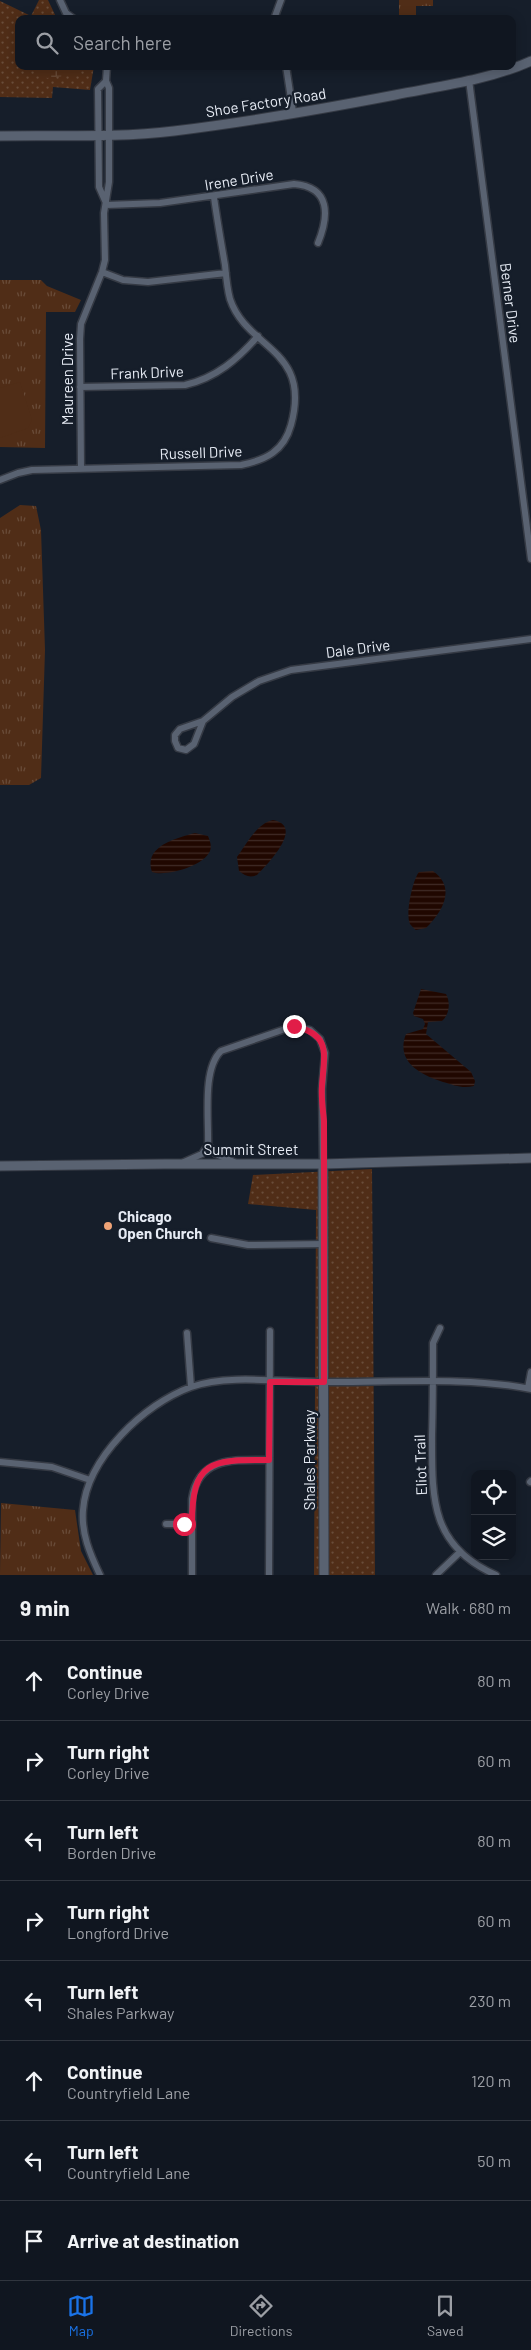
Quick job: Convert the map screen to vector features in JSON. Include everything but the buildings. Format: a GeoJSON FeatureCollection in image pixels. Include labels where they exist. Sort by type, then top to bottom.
{"type":"FeatureCollection","features":[{"type":"Feature","properties":{"kind":"street"},"geometry":{"type":"LineString","coordinates":[[60,0],[69,15]]}},
{"type":"Feature","properties":{"kind":"street"},"geometry":{"type":"LineString","coordinates":[[275,15],[281,0]]}},
{"type":"Feature","properties":{"kind":"street","name":"Shoe Factory Road"},"geometry":{"type":"LineString","coordinates":[[516,68],[531,62]]}},
{"type":"Feature","properties":{"kind":"street","name":"Maureen Drive"},"geometry":{"type":"LineString","coordinates":[[81,469],[81,324],[105,260],[106,204],[109,182],[109,88],[106,81],[107,70]]}},
{"type":"Feature","properties":{"kind":"street"},"geometry":{"type":"LineString","coordinates":[[287,70],[293,112]]}},
{"type":"Feature","properties":{"kind":"street","name":"Shoe Factory Road"},"geometry":{"type":"LineString","coordinates":[[0,136],[109,135],[174,131],[356,103],[508,70]]}},
{"type":"Feature","properties":{"kind":"street","name":"Berner Drive"},"geometry":{"type":"LineString","coordinates":[[469,80],[531,559]]}},
{"type":"Feature","properties":{"kind":"street","name":"Maureen Drive"},"geometry":{"type":"LineString","coordinates":[[106,81],[98,89],[99,188],[106,204]]}},
{"type":"Feature","properties":{"kind":"street","name":"Irene Drive"},"geometry":{"type":"LineString","coordinates":[[106,204],[160,203],[214,197],[294,184],[309,185],[319,194],[326,206],[325,227],[318,243]]}},
{"type":"Feature","properties":{"kind":"street","name":"Russell Drive"},"geometry":{"type":"LineString","coordinates":[[0,480],[25,471],[241,465],[270,456],[284,443],[290,431],[293,418],[294,393],[290,371],[240,317],[230,300],[214,197]]}},
{"type":"Feature","properties":{"kind":"street"},"geometry":{"type":"LineString","coordinates":[[102,272],[123,280],[148,282],[226,273]]}},
{"type":"Feature","properties":{"kind":"street","name":"Frank Drive"},"geometry":{"type":"LineString","coordinates":[[80,387],[186,385],[202,381],[217,374],[258,336]]}},
{"type":"Feature","properties":{"kind":"street","name":"Dale Drive"},"geometry":{"type":"LineString","coordinates":[[202,721],[194,744],[186,750],[178,748],[175,735],[180,729],[202,721],[232,698],[259,681],[291,670],[531,640]]}},
{"type":"Feature","properties":{"kind":"street"},"geometry":{"type":"LineString","coordinates":[[165,1164],[194,1158],[202,1154],[208,1145],[209,1071],[214,1057],[221,1050],[294,1026],[310,1030],[320,1039],[325,1053],[322,1089],[324,1164]]}},
{"type":"Feature","properties":{"kind":"street"},"geometry":{"type":"LineString","coordinates":[[208,1145],[216,1154],[226,1160],[243,1164]]}},
{"type":"Feature","properties":{"kind":"street","name":"Summit Street"},"geometry":{"type":"LineString","coordinates":[[0,1166],[324,1164],[531,1158]]}},
{"type":"Feature","properties":{"kind":"street","name":"Shales Parkway"},"geometry":{"type":"LineString","coordinates":[[324,1164],[324,1575]]}},
{"type":"Feature","properties":{"kind":"street"},"geometry":{"type":"LineString","coordinates":[[211,1238],[248,1245],[324,1244]]}},
{"type":"Feature","properties":{"kind":"street","name":"Eliot Trail"},"geometry":{"type":"LineString","coordinates":[[440,1328],[433,1343],[433,1494],[441,1524],[459,1552],[483,1569],[496,1575]]}},
{"type":"Feature","properties":{"kind":"street"},"geometry":{"type":"LineString","coordinates":[[269,1575],[270,1331]]}},
{"type":"Feature","properties":{"kind":"street"},"geometry":{"type":"LineString","coordinates":[[188,1333],[191,1387]]}},
{"type":"Feature","properties":{"kind":"street"},"geometry":{"type":"LineString","coordinates":[[100,1575],[88,1549],[83,1523],[85,1498],[90,1480],[116,1442],[139,1419],[191,1387],[213,1383],[270,1382],[480,1382],[530,1388],[531,1372]]}},
{"type":"Feature","properties":{"kind":"street"},"geometry":{"type":"LineString","coordinates":[[192,1575],[193,1493],[200,1476],[216,1464],[230,1460],[269,1460]]}},
{"type":"Feature","properties":{"kind":"street"},"geometry":{"type":"LineString","coordinates":[[0,1462],[52,1467],[90,1480]]}},
{"type":"Feature","properties":{"kind":"street"},"geometry":{"type":"LineString","coordinates":[[166,1524],[192,1524]]}},
{"type":"Feature","properties":{"kind":"street"},"geometry":{"type":"LineString","coordinates":[[436,1575],[459,1552]]}},
{"type":"Feature","properties":{"kind":"green space"},"geometry":{"type":"Polygon","coordinates":[[[39,0],[48,0],[55,15],[32,15],[39,0]]]}},
{"type":"Feature","properties":{"kind":"green space"},"geometry":{"type":"Polygon","coordinates":[[[399,0],[433,0],[433,6],[416,6],[416,15],[399,15],[399,0]]]}},
{"type":"Feature","properties":{"kind":"green space"},"geometry":{"type":"Polygon","coordinates":[[[0,1],[29,15],[15,15],[15,70],[93,70],[90,90],[53,87],[52,98],[0,97],[0,1]]]}},
{"type":"Feature","properties":{"kind":"green space"},"geometry":{"type":"Polygon","coordinates":[[[34,70],[75,70],[74,75],[47,78],[36,74],[34,70]]]}},
{"type":"Feature","properties":{"kind":"green space"},"geometry":{"type":"Polygon","coordinates":[[[0,280],[41,280],[47,286],[81,300],[75,312],[46,312],[45,448],[0,447],[0,280]]]}},
{"type":"Feature","properties":{"kind":"green space"},"geometry":{"type":"Polygon","coordinates":[[[20,382],[32,420],[28,428],[0,438],[0,388],[20,382]]]}},
{"type":"Feature","properties":{"kind":"green space"},"geometry":{"type":"Polygon","coordinates":[[[20,505],[36,506],[41,530],[45,650],[41,778],[29,785],[0,785],[0,518],[20,505]]]}},
{"type":"Feature","properties":{"kind":"green space"},"geometry":{"type":"Polygon","coordinates":[[[372,1169],[375,1575],[314,1575],[316,1210],[248,1204],[253,1175],[372,1169]]]}},
{"type":"Feature","properties":{"kind":"green space"},"geometry":{"type":"Polygon","coordinates":[[[1,1503],[75,1510],[81,1551],[93,1575],[0,1575],[1,1503]]]}},
{"type":"Feature","properties":{"kind":"shaded area"},"geometry":{"type":"Polygon","coordinates":[[[273,820],[282,824],[286,830],[281,846],[269,863],[257,875],[243,874],[239,871],[237,857],[257,830],[262,825],[273,820]]]}},
{"type":"Feature","properties":{"kind":"shaded area"},"geometry":{"type":"Polygon","coordinates":[[[195,833],[208,836],[211,847],[206,856],[193,866],[175,872],[152,872],[152,856],[157,850],[171,841],[195,833]]]}},
{"type":"Feature","properties":{"kind":"shaded area"},"geometry":{"type":"Polygon","coordinates":[[[433,871],[444,885],[446,892],[445,900],[432,922],[426,928],[416,930],[410,924],[408,913],[412,889],[419,872],[433,871]]]}},
{"type":"Feature","properties":{"kind":"shaded area"},"geometry":{"type":"Polygon","coordinates":[[[421,989],[446,994],[448,997],[449,1005],[446,1016],[442,1021],[428,1022],[426,1034],[471,1072],[475,1081],[474,1086],[458,1086],[435,1079],[419,1071],[407,1060],[404,1052],[406,1034],[423,1029],[425,1024],[423,1019],[414,1016],[413,1013],[421,989]]]}},
{"type":"Feature","properties":{"kind":"place","name":"Chicago Open Church"},"geometry":{"type":"Point","coordinates":[108,1226]}},
{"type":"Feature","properties":{"kind":"route"},"geometry":{"type":"LineString","coordinates":[[184,1524],[192,1524],[194,1488],[200,1476],[211,1467],[230,1460],[269,1460],[270,1382],[324,1382],[324,1121],[322,1089],[325,1053],[320,1039],[310,1030],[294,1026]]}}]}
